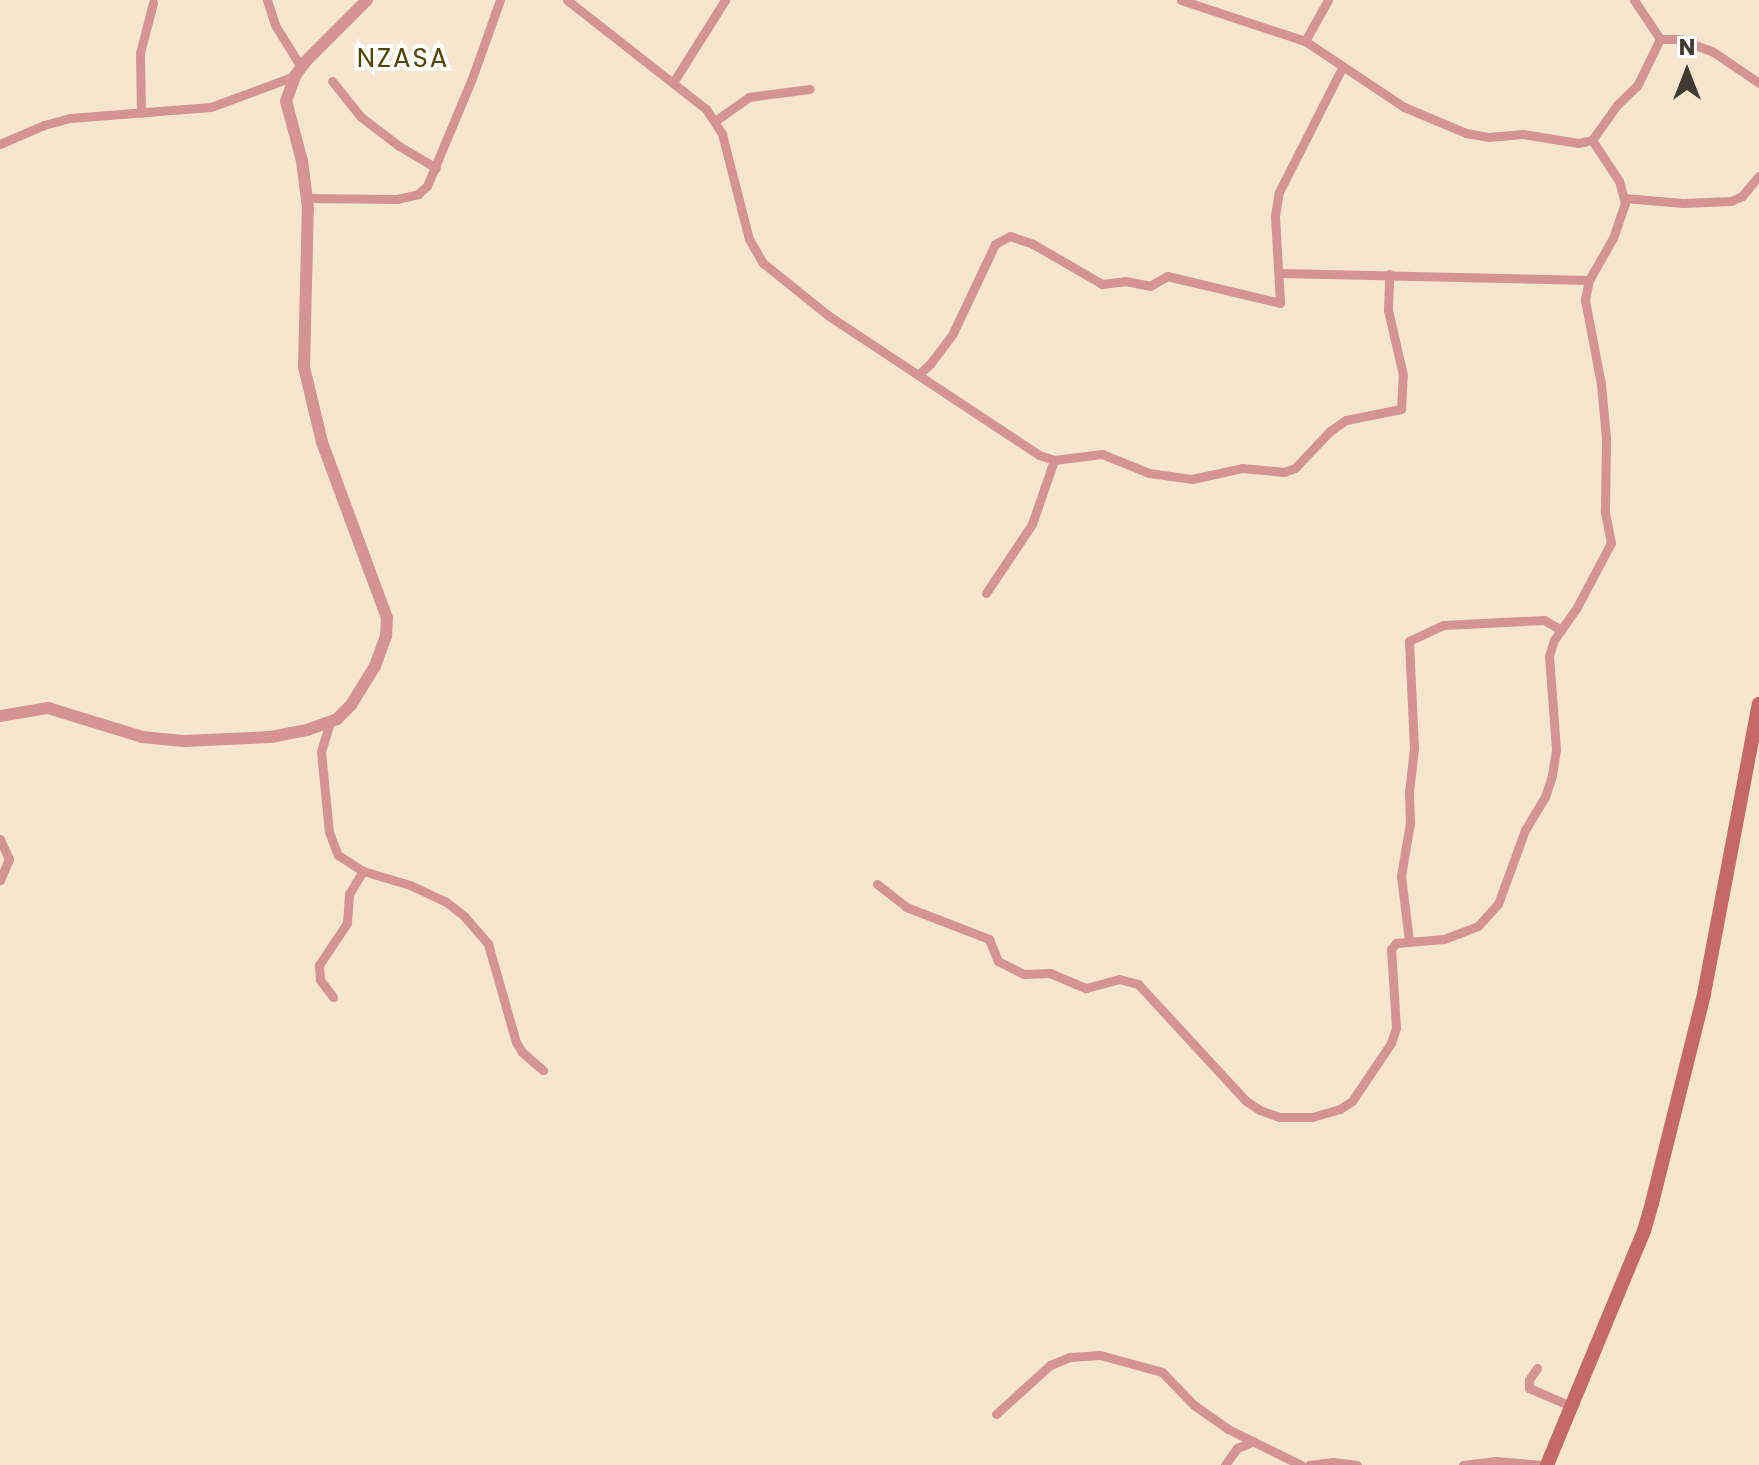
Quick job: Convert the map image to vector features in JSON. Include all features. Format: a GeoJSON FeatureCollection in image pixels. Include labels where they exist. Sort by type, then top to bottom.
{"type":"FeatureCollection","features":[{"type":"Feature","properties":{"kind":"main road"},"geometry":{"type":"LineString","coordinates":[[1544,1465],[1644,1231],[1652,1203],[1706,981],[1754,757],[1759,704]]}},
{"type":"Feature","properties":{"kind":"street"},"geometry":{"type":"LineString","coordinates":[[267,0],[275,25],[298,71]]}},
{"type":"Feature","properties":{"kind":"street"},"geometry":{"type":"LineString","coordinates":[[0,716],[37,708],[58,709],[142,737],[184,741],[271,737],[330,722],[351,705],[375,666],[386,635],[387,618],[322,442],[304,367],[307,198],[302,161],[286,112],[286,101],[298,71],[367,0]]}},
{"type":"Feature","properties":{"kind":"street"},"geometry":{"type":"LineString","coordinates":[[307,198],[397,199],[418,194],[436,168],[500,0]]}},
{"type":"Feature","properties":{"kind":"street"},"geometry":{"type":"LineString","coordinates":[[567,0],[674,81],[715,121],[749,239],[763,263],[829,316],[1039,455],[1054,460],[1102,454],[1149,473],[1192,479],[1242,468],[1284,472],[1295,468],[1330,431],[1346,420],[1401,409],[1403,375],[1388,310],[1389,274]]}},
{"type":"Feature","properties":{"kind":"street"},"geometry":{"type":"LineString","coordinates":[[674,81],[725,0]]}},
{"type":"Feature","properties":{"kind":"street"},"geometry":{"type":"LineString","coordinates":[[1181,0],[1305,41],[1404,107],[1472,135],[1523,134],[1578,143],[1592,140],[1617,105],[1637,86],[1660,39]]}},
{"type":"Feature","properties":{"kind":"street"},"geometry":{"type":"LineString","coordinates":[[1305,41],[1328,0]]}},
{"type":"Feature","properties":{"kind":"street"},"geometry":{"type":"LineString","coordinates":[[1634,0],[1660,39]]}},
{"type":"Feature","properties":{"kind":"street"},"geometry":{"type":"LineString","coordinates":[[141,113],[140,53],[153,3]]}},
{"type":"Feature","properties":{"kind":"street"},"geometry":{"type":"LineString","coordinates":[[1660,39],[1689,41],[1730,62],[1759,83]]}},
{"type":"Feature","properties":{"kind":"street"},"geometry":{"type":"LineString","coordinates":[[918,375],[953,333],[992,250],[1003,238],[1025,240],[1107,284],[1122,281],[1150,286],[1167,276],[1278,304],[1282,299],[1275,216],[1279,192],[1343,66]]}},
{"type":"Feature","properties":{"kind":"street"},"geometry":{"type":"LineString","coordinates":[[0,144],[44,125],[70,118],[211,107],[298,71]]}},
{"type":"Feature","properties":{"kind":"street"},"geometry":{"type":"LineString","coordinates":[[332,81],[361,117],[399,146],[436,168]]}},
{"type":"Feature","properties":{"kind":"street"},"geometry":{"type":"LineString","coordinates":[[715,121],[749,97],[809,89]]}},
{"type":"Feature","properties":{"kind":"street"},"geometry":{"type":"LineString","coordinates":[[877,884],[906,907],[989,939],[998,961],[1024,974],[1050,973],[1086,988],[1119,979],[1138,984],[1246,1101],[1279,1117],[1312,1117],[1340,1109],[1352,1101],[1391,1043],[1396,1028],[1391,949],[1396,943],[1444,939],[1478,926],[1498,904],[1525,830],[1545,797],[1552,775],[1556,749],[1549,656],[1611,543],[1605,511],[1606,438],[1601,384],[1585,300],[1589,280],[1613,238],[1624,198],[1619,181],[1592,140]]}},
{"type":"Feature","properties":{"kind":"street"},"geometry":{"type":"LineString","coordinates":[[1624,198],[1668,203],[1731,201],[1742,196],[1759,176]]}},
{"type":"Feature","properties":{"kind":"street"},"geometry":{"type":"LineString","coordinates":[[1280,273],[1589,280]]}},
{"type":"Feature","properties":{"kind":"street"},"geometry":{"type":"LineString","coordinates":[[986,593],[1032,524],[1054,460]]}},
{"type":"Feature","properties":{"kind":"street"},"geometry":{"type":"LineString","coordinates":[[1409,941],[1401,876],[1410,823],[1409,792],[1415,738],[1409,641],[1444,625],[1544,620],[1561,630]]}},
{"type":"Feature","properties":{"kind":"street"},"geometry":{"type":"LineString","coordinates":[[330,722],[321,752],[329,832],[338,855],[363,871],[410,885],[445,901],[476,928],[494,961],[516,1042],[522,1052],[543,1070]]}},
{"type":"Feature","properties":{"kind":"street"},"geometry":{"type":"LineString","coordinates":[[0,839],[9,854],[0,880]]}},
{"type":"Feature","properties":{"kind":"street"},"geometry":{"type":"LineString","coordinates":[[333,997],[317,973],[319,965],[347,923],[349,894],[363,871]]}},
{"type":"Feature","properties":{"kind":"street"},"geometry":{"type":"LineString","coordinates":[[996,1414],[1050,1365],[1070,1357],[1100,1355],[1162,1372],[1194,1405],[1228,1429],[1301,1465]]}},
{"type":"Feature","properties":{"kind":"street"},"geometry":{"type":"LineString","coordinates":[[1537,1368],[1529,1380],[1529,1388],[1571,1406]]}},
{"type":"Feature","properties":{"kind":"street"},"geometry":{"type":"LineString","coordinates":[[1225,1465],[1237,1448],[1254,1441]]}},
{"type":"Feature","properties":{"kind":"street"},"geometry":{"type":"LineString","coordinates":[[1463,1465],[1496,1461],[1544,1465]]}},
{"type":"Feature","properties":{"kind":"street"},"geometry":{"type":"LineString","coordinates":[[1309,1465],[1333,1462],[1357,1465]]}},
{"type":"Feature","properties":{"kind":"district","name":"NZASA"},"geometry":{"type":"Point","coordinates":[403,59]}}]}
